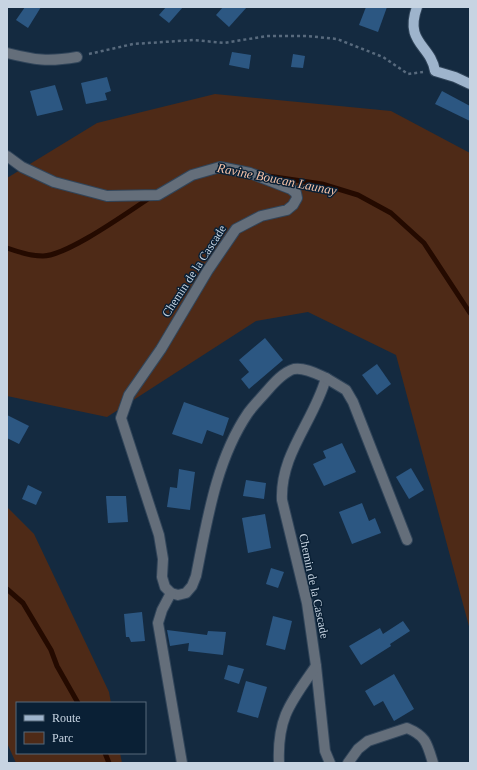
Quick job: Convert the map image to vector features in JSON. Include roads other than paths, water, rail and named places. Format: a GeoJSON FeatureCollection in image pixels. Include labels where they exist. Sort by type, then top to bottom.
{"type":"FeatureCollection","features":[{"type":"Feature","properties":{"kind":"main road"},"geometry":{"type":"LineString","coordinates":[[417,7],[414,14],[416,39],[434,62],[435,71],[455,77],[470,84]]}},
{"type":"Feature","properties":{"kind":"street"},"geometry":{"type":"LineString","coordinates":[[7,53],[37,60],[53,61],[76,57]]}},
{"type":"Feature","properties":{"kind":"street","name":"Chemin de la Cascade"},"geometry":{"type":"LineString","coordinates":[[7,156],[22,167],[54,182],[107,196],[158,195],[192,175],[220,167],[250,172],[291,189],[296,193],[297,198],[293,205],[287,210],[261,216],[236,229],[208,270],[160,350],[129,395],[121,418],[159,535],[163,559],[162,577],[165,587],[171,593]]}},
{"type":"Feature","properties":{"kind":"street"},"geometry":{"type":"LineString","coordinates":[[182,763],[158,623],[162,610],[171,593],[178,595],[186,593],[192,586],[196,576],[211,504],[234,438],[248,412],[277,379],[294,369],[309,371],[326,378],[346,390],[353,402],[407,540]]}},
{"type":"Feature","properties":{"kind":"street","name":"Chemin de la Cascade"},"geometry":{"type":"LineString","coordinates":[[326,378],[317,405],[292,450],[284,471],[282,500],[307,603],[316,666],[325,751],[330,763]]}},
{"type":"Feature","properties":{"kind":"street"},"geometry":{"type":"LineString","coordinates":[[279,763],[278,744],[281,726],[289,705],[316,666]]}},
{"type":"Feature","properties":{"kind":"street"},"geometry":{"type":"LineString","coordinates":[[348,763],[358,749],[368,741],[407,728],[421,734],[428,744],[433,763]]}},
{"type":"Feature","properties":{"kind":"waterway","name":"Ravine Boucan Launay"},"geometry":{"type":"LineString","coordinates":[[268,176],[322,184],[358,195],[391,213],[424,243],[470,313]]}},
{"type":"Feature","properties":{"kind":"waterway","name":"Ravine Boucan Launay"},"geometry":{"type":"LineString","coordinates":[[7,248],[33,255],[43,256],[54,254],[82,241],[151,197]]}},
{"type":"Feature","properties":{"kind":"waterway"},"geometry":{"type":"LineString","coordinates":[[7,589],[23,603],[51,650],[57,666],[77,702]]}},
{"type":"Feature","properties":{"kind":"waterway"},"geometry":{"type":"LineString","coordinates":[[105,754],[109,763]]}}]}
